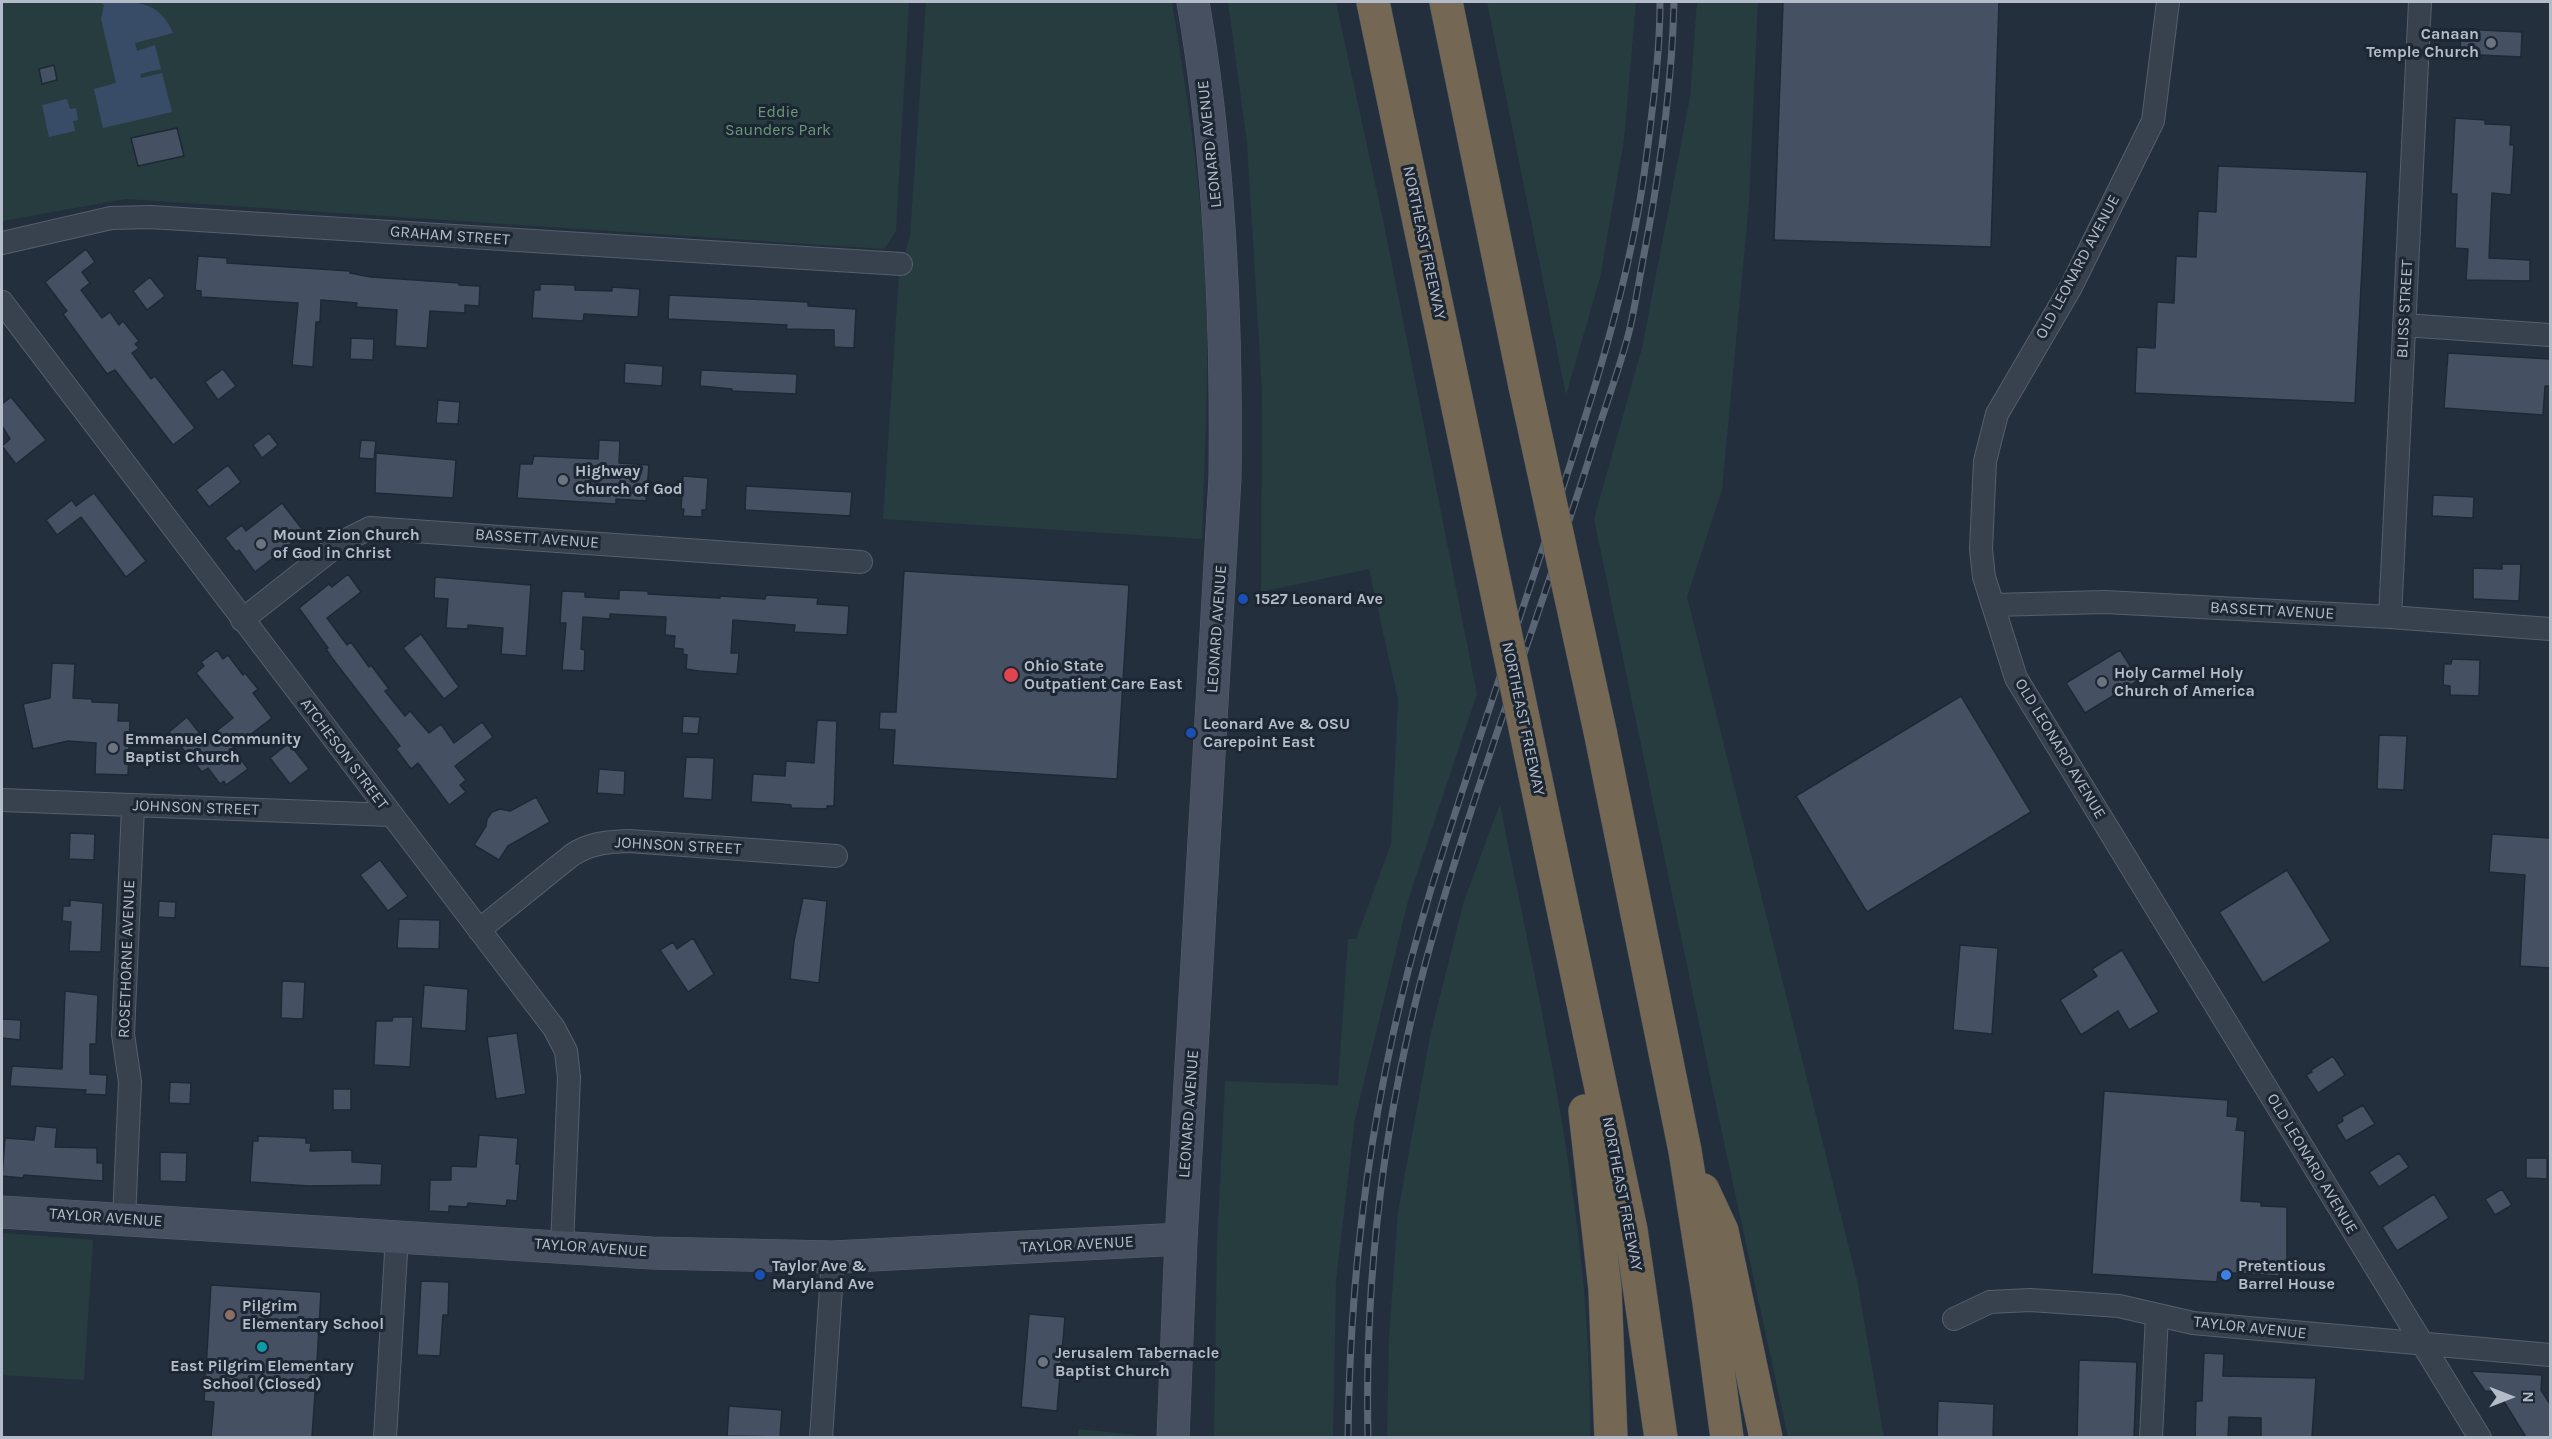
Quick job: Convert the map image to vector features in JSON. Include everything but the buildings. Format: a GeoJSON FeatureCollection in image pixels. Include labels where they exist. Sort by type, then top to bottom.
{"type":"FeatureCollection","features":[{"type":"Feature","properties":{"kind":"highway","name":"NORTHEAST FREEWAY"},"geometry":{"type":"LineString","coordinates":[[1373,2],[1631,1230],[1661,1437]]}},
{"type":"Feature","properties":{"kind":"highway"},"geometry":{"type":"LineString","coordinates":[[1446,2],[1525,386],[1600,731],[1685,1151],[1709,1302],[1727,1437]]}},
{"type":"Feature","properties":{"kind":"highway"},"geometry":{"type":"LineString","coordinates":[[1550,847],[1590,1145],[1605,1289],[1611,1437]]}},
{"type":"Feature","properties":{"kind":"highway"},"geometry":{"type":"LineString","coordinates":[[1685,1151],[1722,1231],[1766,1437]]}},
{"type":"Feature","properties":{"kind":"main road","name":"LEONARD AVENUE"},"geometry":{"type":"LineString","coordinates":[[1173,1437],[1181,1239],[1222,545],[1226,393],[1214,174],[1193,2]]}},
{"type":"Feature","properties":{"kind":"main road","name":"TAYLOR AVENUE"},"geometry":{"type":"LineString","coordinates":[[2,1212],[652,1253],[833,1257],[1181,1239]]}},
{"type":"Feature","properties":{"kind":"street","name":"OLD LEONARD AVENUE"},"geometry":{"type":"LineString","coordinates":[[2168,2],[2153,121],[2071,287],[1997,414],[1985,461],[1981,549],[1984,577],[2016,678],[2421,1344],[2480,1437]]}},
{"type":"Feature","properties":{"kind":"street","name":"BLISS STREET"},"geometry":{"type":"LineString","coordinates":[[2390,617],[2420,2]]}},
{"type":"Feature","properties":{"kind":"street","name":"GRAHAM STREET"},"geometry":{"type":"LineString","coordinates":[[2,243],[111,218],[150,218],[901,264]]}},
{"type":"Feature","properties":{"kind":"street","name":"ATCHESON STREET"},"geometry":{"type":"LineString","coordinates":[[2,302],[554,1028],[566,1051],[568,1077],[562,1246]]}},
{"type":"Feature","properties":{"kind":"street"},"geometry":{"type":"LineString","coordinates":[[2404,325],[2550,335]]}},
{"type":"Feature","properties":{"kind":"street","name":"BASSETT AVENUE"},"geometry":{"type":"LineString","coordinates":[[242,620],[340,543],[370,528],[861,562]]}},
{"type":"Feature","properties":{"kind":"street","name":"BASSETT AVENUE"},"geometry":{"type":"LineString","coordinates":[[1993,605],[2105,602],[2390,617],[2550,629]]}},
{"type":"Feature","properties":{"kind":"street","name":"JOHNSON STREET"},"geometry":{"type":"LineString","coordinates":[[2,800],[133,807],[391,815]]}},
{"type":"Feature","properties":{"kind":"street","name":"ROSETHORNE AVENUE"},"geometry":{"type":"LineString","coordinates":[[124,1219],[130,1082],[123,1034],[133,807]]}},
{"type":"Feature","properties":{"kind":"street","name":"JOHNSON STREET"},"geometry":{"type":"LineString","coordinates":[[479,930],[572,855],[585,846],[599,843],[629,841],[836,856]]}},
{"type":"Feature","properties":{"kind":"street"},"geometry":{"type":"LineString","coordinates":[[385,1437],[397,1236]]}},
{"type":"Feature","properties":{"kind":"street"},"geometry":{"type":"LineString","coordinates":[[821,1437],[833,1257]]}},
{"type":"Feature","properties":{"kind":"street","name":"TAYLOR AVENUE"},"geometry":{"type":"LineString","coordinates":[[1954,1318],[1990,1302],[2030,1300],[2119,1306],[2193,1323],[2550,1355]]}},
{"type":"Feature","properties":{"kind":"street"},"geometry":{"type":"LineString","coordinates":[[2151,1437],[2157,1315]]}},
{"type":"Feature","properties":{"kind":"green space","name":"Eddie Saunders Park"},"geometry":{"type":"Polygon","coordinates":[[[2,2],[909,2],[896,231],[884,249],[126,199],[2,221],[2,2]]]}},
{"type":"Feature","properties":{"kind":"green space"},"geometry":{"type":"Polygon","coordinates":[[[926,2],[1172,2],[1192,130],[1205,260],[1207,365],[1202,539],[883,519],[899,274],[910,236],[926,2]]]}},
{"type":"Feature","properties":{"kind":"green space"},"geometry":{"type":"Polygon","coordinates":[[[1228,2],[1336,2],[1385,229],[1477,694],[1409,897],[1355,1119],[1336,1281],[1333,1437],[1214,1437],[1217,1243],[1225,1081],[1338,1085],[1348,939],[1356,939],[1391,844],[1398,700],[1369,569],[1261,592],[1262,392],[1247,143],[1228,2]]]}},
{"type":"Feature","properties":{"kind":"green space"},"geometry":{"type":"Polygon","coordinates":[[[1487,2],[1636,2],[1624,140],[1600,278],[1566,395],[1487,2]]]}},
{"type":"Feature","properties":{"kind":"green space"},"geometry":{"type":"Polygon","coordinates":[[[1697,2],[1758,2],[1749,203],[1722,490],[1687,597],[1857,1280],[1884,1437],[1788,1437],[1594,519],[1642,348],[1690,97],[1697,2]]]}},
{"type":"Feature","properties":{"kind":"green space"},"geometry":{"type":"Polygon","coordinates":[[[1500,804],[1562,1119],[1574,1198],[1589,1357],[1590,1437],[1387,1437],[1389,1339],[1398,1212],[1430,1036],[1464,901],[1500,804]]]}},
{"type":"Feature","properties":{"kind":"green space"},"geometry":{"type":"Polygon","coordinates":[[[2,1233],[93,1240],[84,1380],[2,1375],[2,1233]]]}},
{"type":"Feature","properties":{"kind":"green space"},"geometry":{"type":"Polygon","coordinates":[[[1078,1429],[1136,1435],[1136,1437],[1078,1437],[1078,1429]]]}},
{"type":"Feature","properties":{"kind":"water"},"geometry":{"type":"Polygon","coordinates":[[[100,2],[145,5],[154,8],[167,22],[173,33],[135,43],[137,51],[155,45],[161,69],[140,74],[141,78],[162,73],[172,112],[103,128],[94,89],[116,83],[101,19],[104,5],[100,2]]]}},
{"type":"Feature","properties":{"kind":"water"},"geometry":{"type":"Polygon","coordinates":[[[67,99],[70,109],[76,108],[78,120],[73,121],[75,131],[49,137],[42,105],[67,99]]]}},
{"type":"Feature","properties":{"kind":"railway"},"geometry":{"type":"LineString","coordinates":[[1348,1438],[1350,1363],[1362,1215],[1372,1142],[1401,998],[1442,854],[1575,450],[1614,318],[1634,236],[1645,170],[1656,76],[1660,2]]}},
{"type":"Feature","properties":{"kind":"railway"},"geometry":{"type":"LineString","coordinates":[[1368,1438],[1370,1310],[1375,1246],[1391,1119],[1403,1056],[1434,932],[1453,868],[1580,488],[1629,332],[1661,154],[1671,63],[1674,2]]}},
{"type":"Feature","properties":{"kind":"place","name":"Canaan Temple Church"},"geometry":{"type":"Point","coordinates":[2491,43]}},
{"type":"Feature","properties":{"kind":"place","name":"Highway Church of God"},"geometry":{"type":"Point","coordinates":[563,480]}},
{"type":"Feature","properties":{"kind":"place","name":"Mount Zion Church of God in Christ"},"geometry":{"type":"Point","coordinates":[261,544]}},
{"type":"Feature","properties":{"kind":"place","name":"1527 Leonard Ave"},"geometry":{"type":"Point","coordinates":[1243,599]}},
{"type":"Feature","properties":{"kind":"place","name":"Ohio State Outpatient Care East"},"geometry":{"type":"Point","coordinates":[1011,675]}},
{"type":"Feature","properties":{"kind":"place","name":"Holy Carmel Holy Church of America"},"geometry":{"type":"Point","coordinates":[2102,682]}},
{"type":"Feature","properties":{"kind":"place","name":"Leonard Ave & OSU Carepoint East"},"geometry":{"type":"Point","coordinates":[1191,733]}},
{"type":"Feature","properties":{"kind":"place","name":"Emmanuel Community Baptist Church"},"geometry":{"type":"Point","coordinates":[113,748]}},
{"type":"Feature","properties":{"kind":"place","name":"Taylor Ave & Maryland Ave"},"geometry":{"type":"Point","coordinates":[760,1275]}},
{"type":"Feature","properties":{"kind":"place","name":"Pretentious Barrel House"},"geometry":{"type":"Point","coordinates":[2226,1275]}},
{"type":"Feature","properties":{"kind":"place","name":"Pilgrim Elementary School"},"geometry":{"type":"Point","coordinates":[230,1315]}},
{"type":"Feature","properties":{"kind":"place","name":"East Pilgrim Elementary School (Closed)"},"geometry":{"type":"Point","coordinates":[262,1347]}},
{"type":"Feature","properties":{"kind":"place","name":"Jerusalem Tabernacle Baptist Church"},"geometry":{"type":"Point","coordinates":[1043,1362]}}]}
